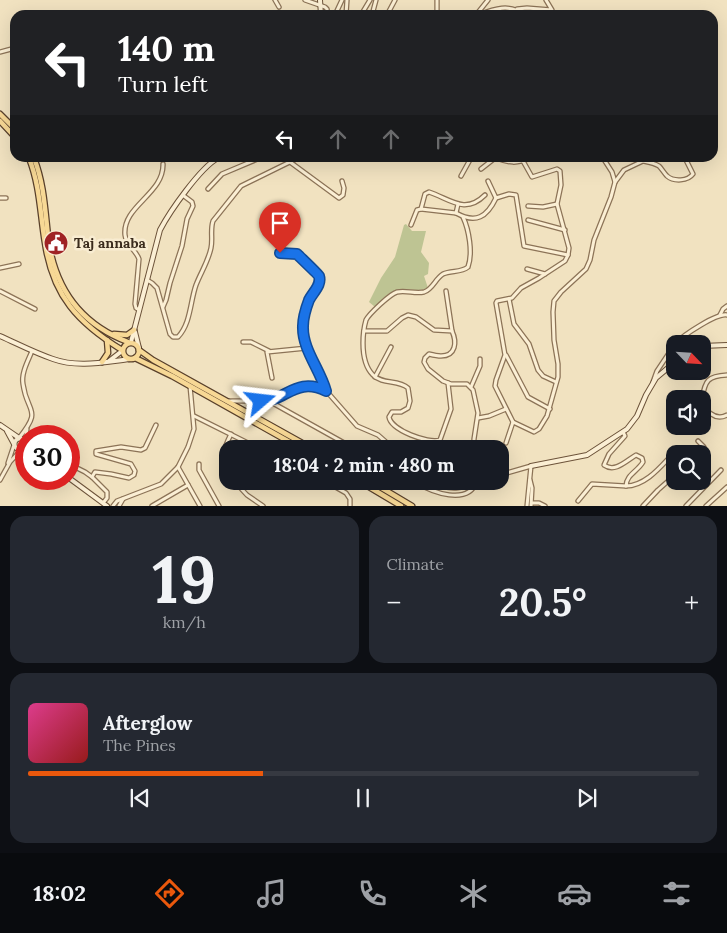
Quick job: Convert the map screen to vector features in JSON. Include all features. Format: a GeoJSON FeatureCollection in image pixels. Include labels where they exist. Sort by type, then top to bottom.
{"type":"FeatureCollection","features":[{"type":"Feature","properties":{"kind":"main road"},"geometry":{"type":"LineString","coordinates":[[0,114],[10,124]]}},
{"type":"Feature","properties":{"kind":"main road"},"geometry":{"type":"LineString","coordinates":[[0,121],[10,132]]}},
{"type":"Feature","properties":{"kind":"main road"},"geometry":{"type":"LineString","coordinates":[[30,162],[38,186],[45,244],[54,280],[67,303],[77,315],[86,324],[122,350],[124,356],[153,366],[296,440]]}},
{"type":"Feature","properties":{"kind":"main road"},"geometry":{"type":"LineString","coordinates":[[35,162],[43,186],[49,244],[58,278],[80,312],[89,321],[107,332],[136,344],[139,349],[153,360],[287,440]]}},
{"type":"Feature","properties":{"kind":"main road"},"geometry":{"type":"LineString","coordinates":[[107,332],[120,336],[127,335],[134,330]]}},
{"type":"Feature","properties":{"kind":"main road"},"geometry":{"type":"LineString","coordinates":[[102,362],[108,352],[107,340]]}},
{"type":"Feature","properties":{"kind":"main road"},"geometry":{"type":"LineString","coordinates":[[122,350],[124,345],[130,342]]}},
{"type":"Feature","properties":{"kind":"main road"},"geometry":{"type":"LineString","coordinates":[[132,359],[138,355],[139,349]]}},
{"type":"Feature","properties":{"kind":"main road"},"geometry":{"type":"LineString","coordinates":[[374,490],[402,506]]}},
{"type":"Feature","properties":{"kind":"main road"},"geometry":{"type":"LineString","coordinates":[[385,490],[412,506]]}},
{"type":"Feature","properties":{"kind":"street"},"geometry":{"type":"LineString","coordinates":[[275,0],[279,7]]}},
{"type":"Feature","properties":{"kind":"street"},"geometry":{"type":"LineString","coordinates":[[305,0],[322,6],[327,10]]}},
{"type":"Feature","properties":{"kind":"street"},"geometry":{"type":"LineString","coordinates":[[320,0],[322,10]]}},
{"type":"Feature","properties":{"kind":"street"},"geometry":{"type":"LineString","coordinates":[[546,0],[552,10]]}},
{"type":"Feature","properties":{"kind":"street"},"geometry":{"type":"LineString","coordinates":[[491,10],[497,8],[552,10]]}},
{"type":"Feature","properties":{"kind":"street"},"geometry":{"type":"LineString","coordinates":[[130,342],[160,230],[166,218],[210,162]]}},
{"type":"Feature","properties":{"kind":"street"},"geometry":{"type":"LineString","coordinates":[[208,189],[222,174],[250,162]]}},
{"type":"Feature","properties":{"kind":"street"},"geometry":{"type":"LineString","coordinates":[[147,280],[152,282],[157,288],[171,335],[174,338],[178,337],[185,328],[197,282],[206,265],[212,241],[211,226],[213,221],[241,186],[290,162],[339,198],[344,192],[342,182]]}},
{"type":"Feature","properties":{"kind":"street"},"geometry":{"type":"LineString","coordinates":[[461,176],[469,162]]}},
{"type":"Feature","properties":{"kind":"street"},"geometry":{"type":"LineString","coordinates":[[481,169],[491,162]]}},
{"type":"Feature","properties":{"kind":"street"},"geometry":{"type":"LineString","coordinates":[[523,162],[532,177],[557,169],[560,171],[561,185],[558,204],[569,248],[568,255],[565,261],[521,288],[514,296],[497,301],[496,303],[505,355],[526,395],[550,409]]}},
{"type":"Feature","properties":{"kind":"street"},"geometry":{"type":"LineString","coordinates":[[606,162],[612,172],[615,182]]}},
{"type":"Feature","properties":{"kind":"street"},"geometry":{"type":"LineString","coordinates":[[505,355],[495,386],[513,422],[531,431],[536,431],[543,423],[550,409],[559,370],[554,340],[554,301],[586,269],[594,240],[615,182],[624,170],[641,162]]}},
{"type":"Feature","properties":{"kind":"street"},"geometry":{"type":"LineString","coordinates":[[646,162],[660,167],[672,178],[685,180],[690,179],[693,174],[687,162]]}},
{"type":"Feature","properties":{"kind":"street"},"geometry":{"type":"LineString","coordinates":[[139,310],[135,304],[139,259],[136,252],[126,241],[125,226],[130,216],[160,179],[163,164]]}},
{"type":"Feature","properties":{"kind":"street"},"geometry":{"type":"LineString","coordinates":[[488,181],[496,198]]}},
{"type":"Feature","properties":{"kind":"street"},"geometry":{"type":"LineString","coordinates":[[421,209],[425,194],[428,192],[458,204],[470,205],[478,202],[485,195]]}},
{"type":"Feature","properties":{"kind":"street"},"geometry":{"type":"LineString","coordinates":[[411,225],[417,210],[456,213],[468,218],[482,216],[486,214],[496,198],[509,194],[516,195],[524,246],[568,255]]}},
{"type":"Feature","properties":{"kind":"street"},"geometry":{"type":"LineString","coordinates":[[162,306],[166,300],[182,246],[187,219],[193,206],[192,202],[184,196]]}},
{"type":"Feature","properties":{"kind":"street"},"geometry":{"type":"LineString","coordinates":[[0,198],[6,198]]}},
{"type":"Feature","properties":{"kind":"street"},"geometry":{"type":"LineString","coordinates":[[456,213],[458,204]]}},
{"type":"Feature","properties":{"kind":"street"},"geometry":{"type":"LineString","coordinates":[[528,206],[543,207],[558,204]]}},
{"type":"Feature","properties":{"kind":"street"},"geometry":{"type":"LineString","coordinates":[[448,383],[450,414],[442,437],[437,441],[405,432],[392,425],[389,420],[390,414],[405,411],[408,408],[410,394],[408,388],[404,385],[383,381],[375,377],[366,364],[364,331],[368,317],[393,294],[425,292],[444,273],[468,267],[469,244],[463,216]]}},
{"type":"Feature","properties":{"kind":"street"},"geometry":{"type":"LineString","coordinates":[[528,220],[565,230]]}},
{"type":"Feature","properties":{"kind":"street"},"geometry":{"type":"LineString","coordinates":[[280,253],[297,254],[305,264],[318,273],[320,278],[305,310],[303,326],[307,348],[326,391],[354,424],[363,430],[378,435],[384,440]]}},
{"type":"Feature","properties":{"kind":"street"},"geometry":{"type":"LineString","coordinates":[[0,268],[19,264]]}},
{"type":"Feature","properties":{"kind":"street"},"geometry":{"type":"LineString","coordinates":[[527,269],[546,274]]}},
{"type":"Feature","properties":{"kind":"street"},"geometry":{"type":"LineString","coordinates":[[0,290],[35,309]]}},
{"type":"Feature","properties":{"kind":"street"},"geometry":{"type":"LineString","coordinates":[[446,291],[455,339],[453,350],[445,355],[429,354],[424,362],[428,369],[448,383],[467,384],[471,387]]}},
{"type":"Feature","properties":{"kind":"street"},"geometry":{"type":"LineString","coordinates":[[509,299],[514,324],[529,344],[538,370],[543,376],[556,382]]}},
{"type":"Feature","properties":{"kind":"street"},"geometry":{"type":"LineString","coordinates":[[720,315],[727,306]]}},
{"type":"Feature","properties":{"kind":"street"},"geometry":{"type":"LineString","coordinates":[[685,335],[720,315],[727,314]]}},
{"type":"Feature","properties":{"kind":"street"},"geometry":{"type":"LineString","coordinates":[[364,331],[387,331],[408,315],[416,316],[434,330],[452,331]]}},
{"type":"Feature","properties":{"kind":"street"},"geometry":{"type":"LineString","coordinates":[[134,330],[139,349]]}},
{"type":"Feature","properties":{"kind":"street"},"geometry":{"type":"LineString","coordinates":[[0,336],[52,359],[68,363],[80,364],[132,359]]}},
{"type":"Feature","properties":{"kind":"street"},"geometry":{"type":"LineString","coordinates":[[243,342],[251,342],[270,352],[307,348]]}},
{"type":"Feature","properties":{"kind":"street"},"geometry":{"type":"LineString","coordinates":[[711,346],[727,345]]}},
{"type":"Feature","properties":{"kind":"street"},"geometry":{"type":"LineString","coordinates":[[375,377],[391,347]]}},
{"type":"Feature","properties":{"kind":"street"},"geometry":{"type":"LineString","coordinates":[[108,361],[122,350]]}},
{"type":"Feature","properties":{"kind":"street"},"geometry":{"type":"LineString","coordinates":[[28,425],[33,416],[23,378],[32,351]]}},
{"type":"Feature","properties":{"kind":"street"},"geometry":{"type":"LineString","coordinates":[[270,352],[266,354],[272,378]]}},
{"type":"Feature","properties":{"kind":"street"},"geometry":{"type":"LineString","coordinates":[[652,386],[657,370],[666,357]]}},
{"type":"Feature","properties":{"kind":"street"},"geometry":{"type":"LineString","coordinates":[[474,440],[478,418],[471,387],[480,366],[480,360]]}},
{"type":"Feature","properties":{"kind":"street"},"geometry":{"type":"LineString","coordinates":[[509,473],[531,466],[587,455],[624,432],[633,423],[656,378],[666,370]]}},
{"type":"Feature","properties":{"kind":"street"},"geometry":{"type":"LineString","coordinates":[[704,390],[707,381],[714,377],[727,375]]}},
{"type":"Feature","properties":{"kind":"street"},"geometry":{"type":"LineString","coordinates":[[105,504],[161,484],[178,467],[192,438],[194,429],[190,386]]}},
{"type":"Feature","properties":{"kind":"street"},"geometry":{"type":"LineString","coordinates":[[226,403],[269,401],[301,387],[319,388],[326,391]]}},
{"type":"Feature","properties":{"kind":"street"},"geometry":{"type":"LineString","coordinates":[[269,401],[339,440]]}},
{"type":"Feature","properties":{"kind":"street"},"geometry":{"type":"LineString","coordinates":[[478,418],[506,409]]}},
{"type":"Feature","properties":{"kind":"street"},"geometry":{"type":"LineString","coordinates":[[711,413],[721,418],[727,415]]}},
{"type":"Feature","properties":{"kind":"street"},"geometry":{"type":"LineString","coordinates":[[193,415],[243,440]]}},
{"type":"Feature","properties":{"kind":"street"},"geometry":{"type":"LineString","coordinates":[[507,440],[513,422]]}},
{"type":"Feature","properties":{"kind":"street"},"geometry":{"type":"LineString","coordinates":[[0,425],[15,436]]}},
{"type":"Feature","properties":{"kind":"street"},"geometry":{"type":"LineString","coordinates":[[92,477],[96,472],[129,478],[133,476],[135,471],[130,464],[96,454],[96,452],[97,450],[121,447],[140,450],[146,448],[156,425]]}},
{"type":"Feature","properties":{"kind":"street"},"geometry":{"type":"LineString","coordinates":[[7,431],[14,444]]}},
{"type":"Feature","properties":{"kind":"street"},"geometry":{"type":"LineString","coordinates":[[624,432],[625,436],[609,454],[604,465],[607,468],[614,468],[621,466],[636,455],[642,458],[644,462],[642,466],[627,480],[626,486]]}},
{"type":"Feature","properties":{"kind":"street"},"geometry":{"type":"LineString","coordinates":[[228,440],[231,434]]}},
{"type":"Feature","properties":{"kind":"street"},"geometry":{"type":"LineString","coordinates":[[8,466],[15,440]]}},
{"type":"Feature","properties":{"kind":"street"},"geometry":{"type":"LineString","coordinates":[[698,441],[702,445]]}},
{"type":"Feature","properties":{"kind":"street"},"geometry":{"type":"LineString","coordinates":[[0,480],[15,459]]}},
{"type":"Feature","properties":{"kind":"street"},"geometry":{"type":"LineString","coordinates":[[578,501],[592,484],[634,486],[655,474],[666,461]]}},
{"type":"Feature","properties":{"kind":"street"},"geometry":{"type":"LineString","coordinates":[[199,464],[199,470],[219,506]]}},
{"type":"Feature","properties":{"kind":"street"},"geometry":{"type":"LineString","coordinates":[[527,506],[531,466]]}},
{"type":"Feature","properties":{"kind":"street"},"geometry":{"type":"LineString","coordinates":[[178,467],[200,506]]}},
{"type":"Feature","properties":{"kind":"street"},"geometry":{"type":"LineString","coordinates":[[80,470],[92,477],[107,492],[105,504]]}},
{"type":"Feature","properties":{"kind":"street"},"geometry":{"type":"LineString","coordinates":[[686,506],[721,470]]}},
{"type":"Feature","properties":{"kind":"street"},"geometry":{"type":"LineString","coordinates":[[530,480],[532,504],[539,502],[545,506]]}},
{"type":"Feature","properties":{"kind":"street"},"geometry":{"type":"LineString","coordinates":[[643,505],[666,483]]}},
{"type":"Feature","properties":{"kind":"street"},"geometry":{"type":"LineString","coordinates":[[152,506],[188,485]]}},
{"type":"Feature","properties":{"kind":"street"},"geometry":{"type":"LineString","coordinates":[[80,486],[105,504]]}},
{"type":"Feature","properties":{"kind":"street"},"geometry":{"type":"LineString","coordinates":[[706,506],[727,487]]}},
{"type":"Feature","properties":{"kind":"street"},"geometry":{"type":"LineString","coordinates":[[242,490],[263,506]]}},
{"type":"Feature","properties":{"kind":"street"},"geometry":{"type":"LineString","coordinates":[[341,490],[346,493],[350,499],[350,506]]}},
{"type":"Feature","properties":{"kind":"street"},"geometry":{"type":"LineString","coordinates":[[428,490],[445,500]]}},
{"type":"Feature","properties":{"kind":"street"},"geometry":{"type":"LineString","coordinates":[[470,497],[473,490]]}},
{"type":"Feature","properties":{"kind":"street"},"geometry":{"type":"LineString","coordinates":[[120,505],[123,499]]}},
{"type":"Feature","properties":{"kind":"street"},"geometry":{"type":"LineString","coordinates":[[113,506],[116,501]]}},
{"type":"Feature","properties":{"kind":"green space"},"geometry":{"type":"Polygon","coordinates":[[[406,224],[412,231],[426,231],[421,252],[429,263],[428,274],[424,276],[428,288],[395,291],[375,307],[369,302],[381,278],[395,257],[404,225],[406,224]]]}},
{"type":"Feature","properties":{"kind":"place","name":"Taj annaba"},"geometry":{"type":"Point","coordinates":[56,243]}},
{"type":"Feature","properties":{"kind":"route"},"geometry":{"type":"LineString","coordinates":[[261,401],[272,400],[301,387],[319,388],[326,391],[305,342],[303,326],[305,310],[320,278],[318,273],[305,264],[297,254],[280,253]]}}]}
